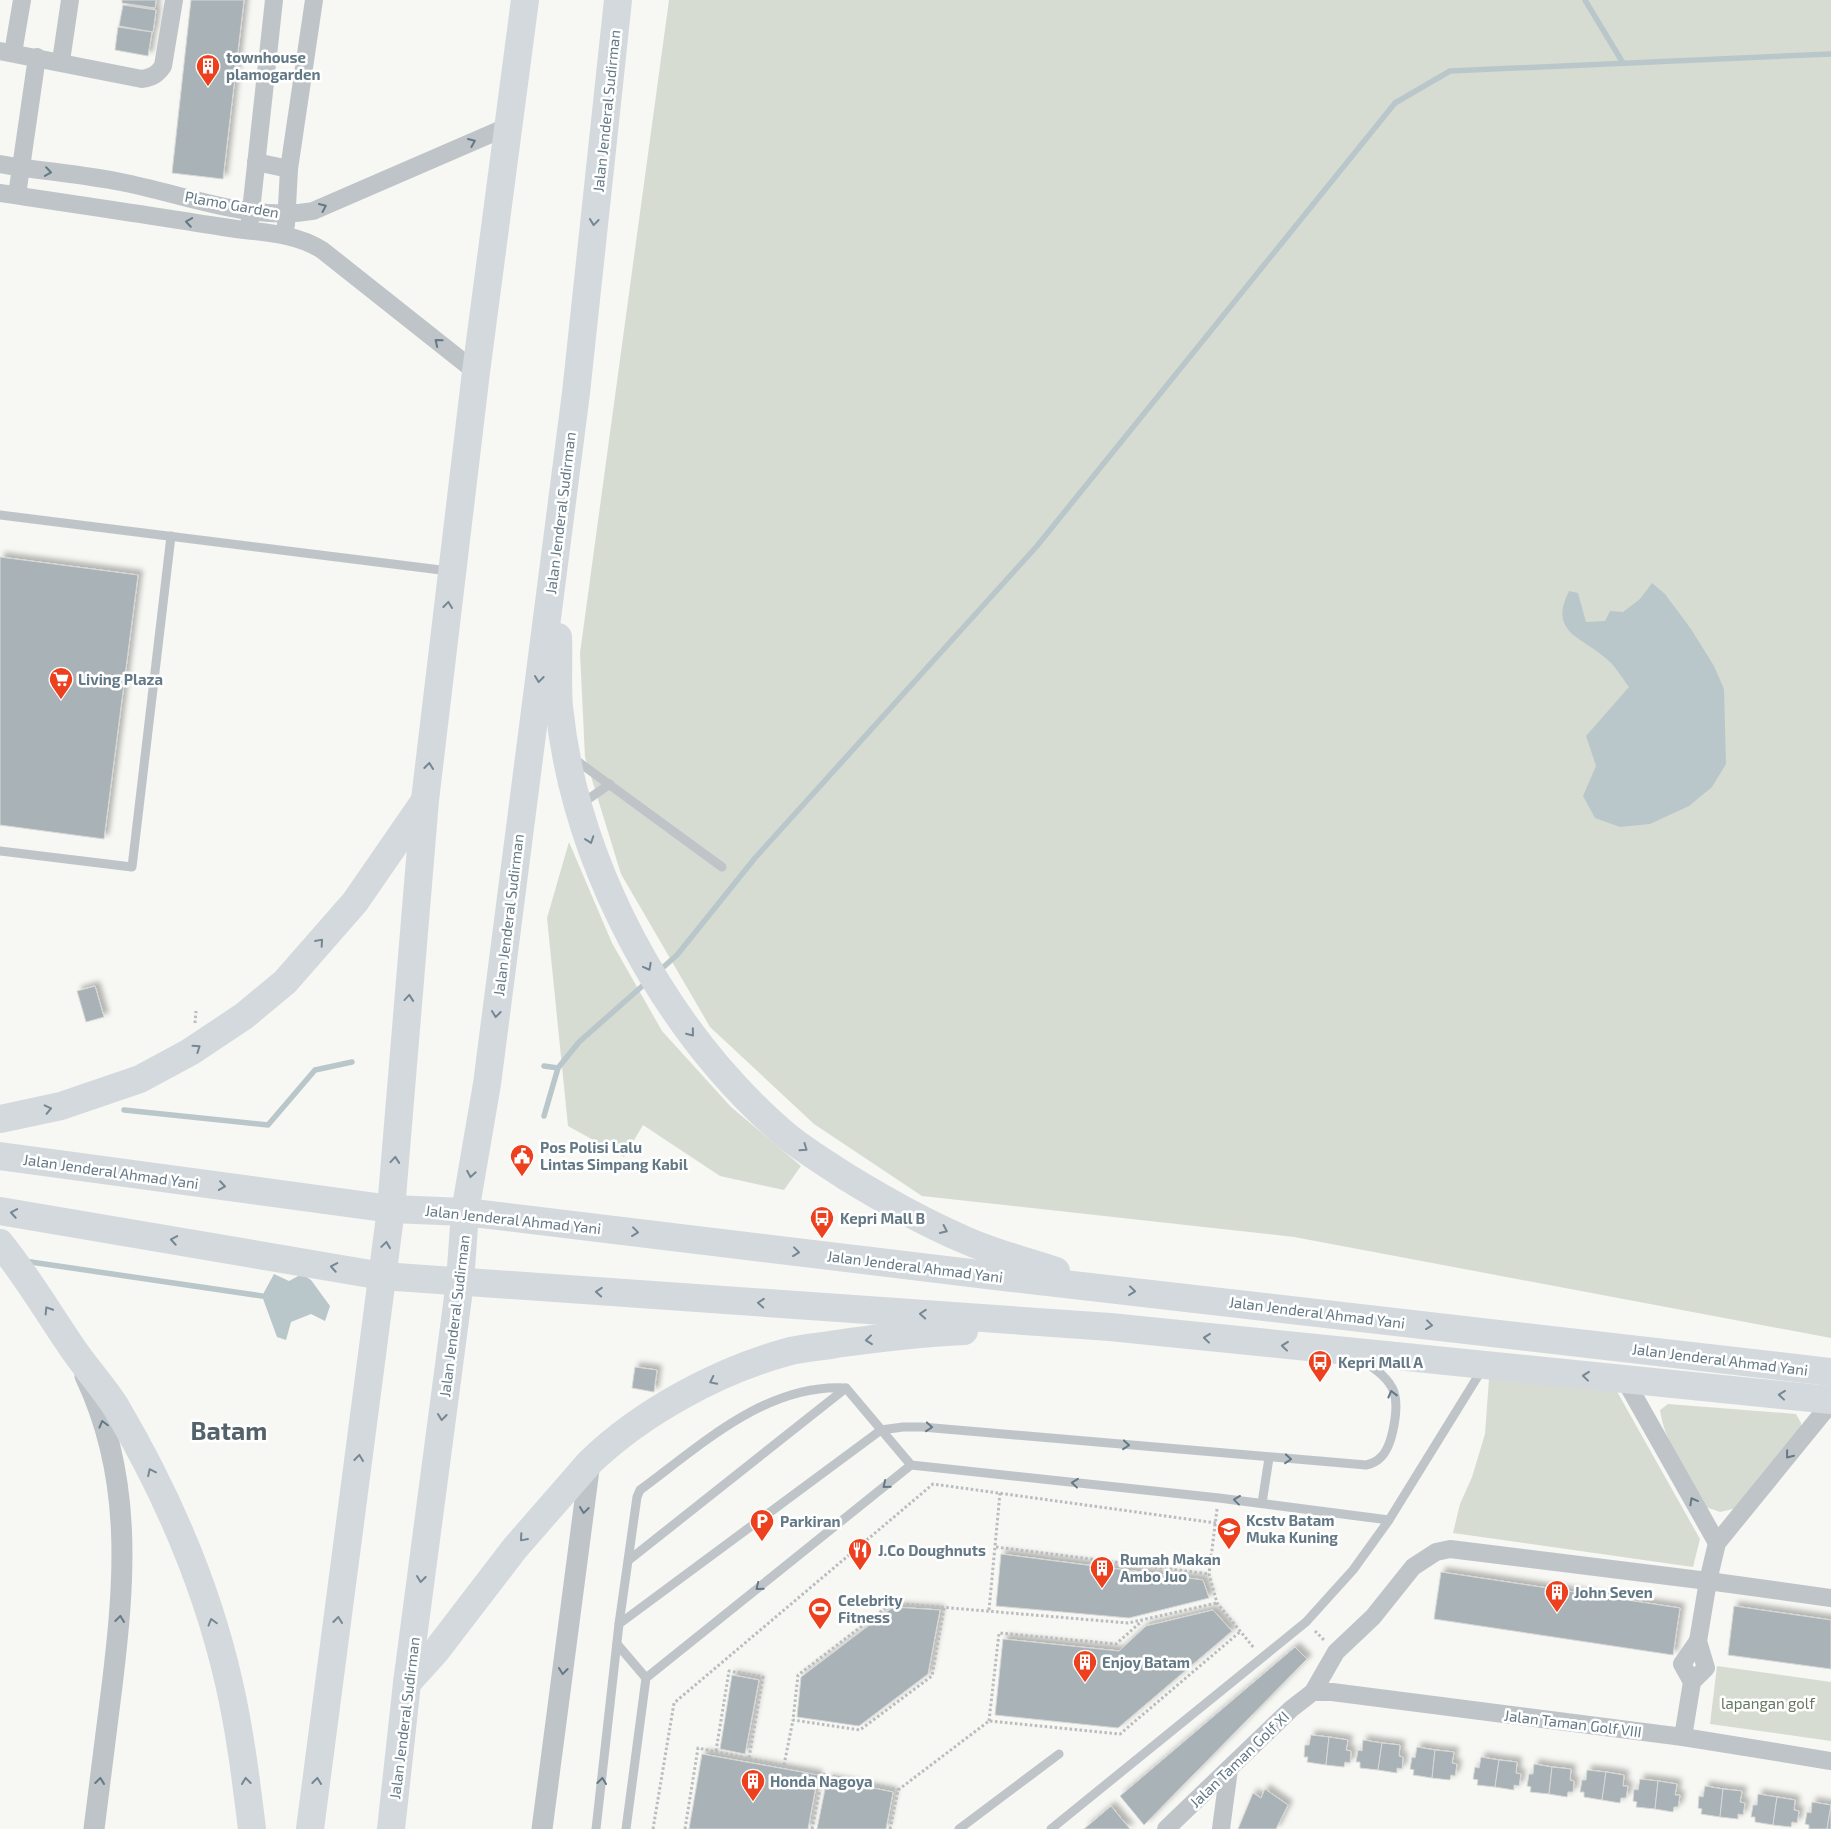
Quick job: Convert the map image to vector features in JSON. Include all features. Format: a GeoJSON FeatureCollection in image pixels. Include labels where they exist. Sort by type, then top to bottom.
{"type":"FeatureCollection","features":[{"type":"Feature","properties":{"kind":"highway"},"geometry":{"type":"LineString","coordinates":[[310,1829],[392,1209],[425,800],[476,372],[525,0]]}},
{"type":"Feature","properties":{"kind":"highway","name":"Jalan Jenderal Sudirman"},"geometry":{"type":"LineString","coordinates":[[393,1827],[407,1683],[460,1282],[465,1212],[487,1084],[576,393],[618,0]]}},
{"type":"Feature","properties":{"kind":"highway"},"geometry":{"type":"LineString","coordinates":[[576,393],[558,634],[559,706],[578,805],[602,875],[662,994],[687,1029],[741,1093],[782,1132],[828,1165],[875,1195],[967,1241],[1105,1288]]}},
{"type":"Feature","properties":{"kind":"highway"},"geometry":{"type":"LineString","coordinates":[[0,1120],[61,1106],[140,1079],[190,1052],[244,1016],[285,982],[354,902],[425,800]]}},
{"type":"Feature","properties":{"kind":"highway","name":"Jalan Jenderal Ahmad Yani"},"geometry":{"type":"LineString","coordinates":[[0,1156],[392,1209],[465,1212],[1831,1372]]}},
{"type":"Feature","properties":{"kind":"highway","name":"Jalan Jenderal Ahmad Yani"},"geometry":{"type":"LineString","coordinates":[[0,1211],[382,1276],[1110,1327],[1831,1402]]}},
{"type":"Feature","properties":{"kind":"highway"},"geometry":{"type":"LineString","coordinates":[[4,1248],[26,1276],[70,1344],[114,1405],[140,1450],[178,1525],[207,1606],[230,1683],[252,1829]]}},
{"type":"Feature","properties":{"kind":"highway"},"geometry":{"type":"LineString","coordinates":[[1256,1343],[1259,1306]]}},
{"type":"Feature","properties":{"kind":"highway"},"geometry":{"type":"LineString","coordinates":[[407,1683],[436,1651],[515,1548],[590,1462],[603,1449],[661,1407],[729,1373],[787,1352],[861,1340],[948,1332],[1110,1327]]}},
{"type":"Feature","properties":{"kind":"street"},"geometry":{"type":"LineString","coordinates":[[22,0],[7,52],[60,61],[142,79],[151,78],[163,66],[174,0]]}},
{"type":"Feature","properties":{"kind":"street"},"geometry":{"type":"LineString","coordinates":[[60,61],[70,0]]}},
{"type":"Feature","properties":{"kind":"street"},"geometry":{"type":"LineString","coordinates":[[249,231],[274,0]]}},
{"type":"Feature","properties":{"kind":"street"},"geometry":{"type":"LineString","coordinates":[[286,234],[289,169],[314,0]]}},
{"type":"Feature","properties":{"kind":"street"},"geometry":{"type":"LineString","coordinates":[[8,194],[21,168],[37,57]]}},
{"type":"Feature","properties":{"kind":"street","name":"Plamo Garden"},"geometry":{"type":"LineString","coordinates":[[0,164],[120,182],[251,210],[286,214],[313,211],[509,126]]}},
{"type":"Feature","properties":{"kind":"street"},"geometry":{"type":"LineString","coordinates":[[256,162],[289,169]]}},
{"type":"Feature","properties":{"kind":"street","name":"Plamo Garden"},"geometry":{"type":"LineString","coordinates":[[8,194],[249,231],[286,234],[308,241],[322,250],[476,372]]}},
{"type":"Feature","properties":{"kind":"street"},"geometry":{"type":"LineString","coordinates":[[70,1344],[93,1393],[102,1419],[115,1473],[121,1513],[124,1557],[122,1602],[94,1829]]}},
{"type":"Feature","properties":{"kind":"street"},"geometry":{"type":"LineString","coordinates":[[1625,1380],[1717,1543]]}},
{"type":"Feature","properties":{"kind":"street"},"geometry":{"type":"LineString","coordinates":[[1682,1737],[1692,1682],[1706,1668],[1698,1641],[1708,1581],[1717,1543],[1831,1402]]}},
{"type":"Feature","properties":{"kind":"street"},"geometry":{"type":"LineString","coordinates":[[542,1829],[590,1462]]}},
{"type":"Feature","properties":{"kind":"street"},"geometry":{"type":"LineString","coordinates":[[1313,1692],[1336,1652],[1373,1617],[1413,1567],[1436,1552],[1450,1549],[1831,1598]]}},
{"type":"Feature","properties":{"kind":"street","name":"Jalan Taman Golf VIII"},"geometry":{"type":"LineString","coordinates":[[1313,1692],[1332,1692],[1682,1737],[1831,1761]]}},
{"type":"Feature","properties":{"kind":"street","name":"Jalan Taman Golf XI"},"geometry":{"type":"LineString","coordinates":[[1166,1829],[1291,1709],[1313,1692]]}},
{"type":"Feature","properties":{"kind":"street"},"geometry":{"type":"LineString","coordinates":[[1221,1829],[1229,1769]]}},
{"type":"Feature","properties":{"kind":"lane"},"geometry":{"type":"LineString","coordinates":[[0,515],[452,571]]}},
{"type":"Feature","properties":{"kind":"lane"},"geometry":{"type":"LineString","coordinates":[[0,850],[132,867],[171,536]]}},
{"type":"Feature","properties":{"kind":"lane"},"geometry":{"type":"LineString","coordinates":[[567,753],[722,867]]}},
{"type":"Feature","properties":{"kind":"lane"},"geometry":{"type":"LineString","coordinates":[[578,805],[610,784]]}},
{"type":"Feature","properties":{"kind":"lane"},"geometry":{"type":"LineString","coordinates":[[619,1624],[881,1430],[922,1427],[1358,1466],[1374,1462],[1385,1453],[1395,1420],[1394,1392],[1386,1379],[1355,1353]]}},
{"type":"Feature","properties":{"kind":"lane"},"geometry":{"type":"LineString","coordinates":[[1051,1829],[1261,1656],[1306,1622],[1353,1570],[1389,1520],[1484,1366]]}},
{"type":"Feature","properties":{"kind":"lane"},"geometry":{"type":"LineString","coordinates":[[596,1829],[619,1624],[637,1497],[640,1490],[741,1417],[788,1396],[830,1387],[846,1388],[911,1465],[1219,1498],[1389,1520]]}},
{"type":"Feature","properties":{"kind":"lane"},"geometry":{"type":"LineString","coordinates":[[629,1560],[846,1388]]}},
{"type":"Feature","properties":{"kind":"lane"},"geometry":{"type":"LineString","coordinates":[[1262,1503],[1269,1458]]}},
{"type":"Feature","properties":{"kind":"lane"},"geometry":{"type":"LineString","coordinates":[[626,1829],[646,1678],[911,1465]]}},
{"type":"Feature","properties":{"kind":"lane"},"geometry":{"type":"LineString","coordinates":[[617,1644],[646,1678]]}},
{"type":"Feature","properties":{"kind":"lane"},"geometry":{"type":"LineString","coordinates":[[959,1829],[1059,1754]]}},
{"type":"Feature","properties":{"kind":"path"},"geometry":{"type":"LineString","coordinates":[[653,1829],[674,1703],[933,1484],[1216,1523]]}},
{"type":"Feature","properties":{"kind":"path"},"geometry":{"type":"LineString","coordinates":[[989,1610],[1000,1493]]}},
{"type":"Feature","properties":{"kind":"path"},"geometry":{"type":"LineString","coordinates":[[1219,1498],[1210,1574],[1217,1603],[1261,1656]]}},
{"type":"Feature","properties":{"kind":"path"},"geometry":{"type":"LineString","coordinates":[[996,1547],[1210,1574]]}},
{"type":"Feature","properties":{"kind":"path"},"geometry":{"type":"LineString","coordinates":[[784,1765],[793,1720],[798,1675],[892,1603],[989,1610],[1128,1624],[1217,1603]]}},
{"type":"Feature","properties":{"kind":"path"},"geometry":{"type":"LineString","coordinates":[[793,1720],[860,1730],[932,1676],[944,1608]]}},
{"type":"Feature","properties":{"kind":"path"},"geometry":{"type":"LineString","coordinates":[[989,1721],[999,1633],[1116,1644],[1142,1620]]}},
{"type":"Feature","properties":{"kind":"path"},"geometry":{"type":"LineString","coordinates":[[1306,1622],[1336,1652]]}},
{"type":"Feature","properties":{"kind":"path"},"geometry":{"type":"LineString","coordinates":[[890,1829],[898,1790],[989,1721],[1120,1734],[1241,1631]]}},
{"type":"Feature","properties":{"kind":"path"},"geometry":{"type":"LineString","coordinates":[[716,1751],[729,1671],[763,1677],[749,1758]]}},
{"type":"Feature","properties":{"kind":"path"},"geometry":{"type":"LineString","coordinates":[[685,1829],[698,1748],[898,1790]]}},
{"type":"Feature","properties":{"kind":"path"},"geometry":{"type":"LineString","coordinates":[[812,1829],[823,1773]]}},
{"type":"Feature","properties":{"kind":"green space"},"geometry":{"type":"Polygon","coordinates":[[[669,0],[1831,0],[1831,1338],[1294,1237],[922,1196],[814,1124],[710,1027],[621,874],[585,757],[580,653],[669,0]]]}},
{"type":"Feature","properties":{"kind":"green space"},"geometry":{"type":"Polygon","coordinates":[[[569,842],[612,943],[662,1031],[731,1107],[801,1166],[784,1190],[720,1176],[643,1125],[624,1157],[568,1126],[547,918],[569,842]]]}},
{"type":"Feature","properties":{"kind":"green space"},"geometry":{"type":"Polygon","coordinates":[[[1489,1379],[1615,1388],[1700,1539],[1693,1567],[1453,1533],[1460,1504],[1472,1477],[1485,1434],[1489,1379]]]}},
{"type":"Feature","properties":{"kind":"green space"},"geometry":{"type":"Polygon","coordinates":[[[1668,1404],[1796,1414],[1801,1423],[1801,1434],[1737,1508],[1720,1512],[1706,1507],[1672,1448],[1660,1410],[1668,1404]]]}},
{"type":"Feature","properties":{"kind":"green space","name":"lapangan golf"},"geometry":{"type":"Polygon","coordinates":[[[1717,1666],[1831,1682],[1831,1741],[1710,1724],[1717,1666]]]}},
{"type":"Feature","properties":{"kind":"shaded area"},"geometry":{"type":"Polygon","coordinates":[[[1652,583],[1665,594],[1691,629],[1714,666],[1724,689],[1726,764],[1712,787],[1689,806],[1650,824],[1620,827],[1595,818],[1583,796],[1596,766],[1586,736],[1629,687],[1610,662],[1572,634],[1566,626],[1563,617],[1563,606],[1569,591],[1578,593],[1586,622],[1605,621],[1610,611],[1623,612],[1640,599],[1652,583]]]}},
{"type":"Feature","properties":{"kind":"shaded area"},"geometry":{"type":"Polygon","coordinates":[[[274,1274],[289,1281],[302,1274],[311,1280],[330,1306],[325,1321],[311,1314],[291,1322],[286,1340],[277,1337],[262,1296],[274,1274]]]}},
{"type":"Feature","properties":{"kind":"building"},"geometry":{"type":"Polygon","coordinates":[[[122,0],[156,0],[155,8],[122,3],[122,0]]]}},
{"type":"Feature","properties":{"kind":"building","name":"townhouse plamogarden"},"geometry":{"type":"Polygon","coordinates":[[[191,0],[244,0],[223,179],[172,173],[191,0]]]}},
{"type":"Feature","properties":{"kind":"building"},"geometry":{"type":"Polygon","coordinates":[[[123,5],[156,10],[153,32],[119,26],[123,5]]]}},
{"type":"Feature","properties":{"kind":"building"},"geometry":{"type":"Polygon","coordinates":[[[118,27],[152,32],[148,56],[115,50],[118,27]]]}},
{"type":"Feature","properties":{"kind":"building","name":"Living Plaza"},"geometry":{"type":"Polygon","coordinates":[[[0,557],[138,575],[104,839],[0,825],[0,557]]]}},
{"type":"Feature","properties":{"kind":"building"},"geometry":{"type":"Polygon","coordinates":[[[95,986],[104,1017],[86,1022],[77,991],[95,986]]]}},
{"type":"Feature","properties":{"kind":"building"},"geometry":{"type":"Polygon","coordinates":[[[635,1367],[657,1370],[654,1392],[632,1388],[635,1367]]]}},
{"type":"Feature","properties":{"kind":"building","name":"Rumah Makan Ambo Juo"},"geometry":{"type":"Polygon","coordinates":[[[1001,1554],[1203,1580],[1209,1598],[1129,1618],[996,1606],[1001,1554]]]}},
{"type":"Feature","properties":{"kind":"building","name":"John Seven"},"geometry":{"type":"Polygon","coordinates":[[[1441,1572],[1680,1608],[1673,1655],[1434,1619],[1441,1572]]]}},
{"type":"Feature","properties":{"kind":"building"},"geometry":{"type":"Polygon","coordinates":[[[1734,1606],[1831,1620],[1831,1669],[1728,1655],[1734,1606]]]}},
{"type":"Feature","properties":{"kind":"building"},"geometry":{"type":"Polygon","coordinates":[[[893,1607],[940,1610],[928,1674],[859,1726],[797,1717],[801,1677],[893,1607]]]}},
{"type":"Feature","properties":{"kind":"building","name":"Enjoy Batam"},"geometry":{"type":"Polygon","coordinates":[[[1213,1610],[1232,1631],[1118,1728],[995,1715],[1003,1639],[1119,1651],[1146,1626],[1213,1610]]]}},
{"type":"Feature","properties":{"kind":"building"},"geometry":{"type":"Polygon","coordinates":[[[1295,1647],[1307,1659],[1144,1825],[1120,1796],[1295,1647]]]}},
{"type":"Feature","properties":{"kind":"building"},"geometry":{"type":"Polygon","coordinates":[[[732,1675],[759,1680],[745,1754],[720,1749],[732,1675]]]}},
{"type":"Feature","properties":{"kind":"building"},"geometry":{"type":"Polygon","coordinates":[[[1311,1735],[1329,1737],[1326,1765],[1307,1762],[1308,1757],[1304,1757],[1305,1745],[1309,1745],[1311,1735]]]}},
{"type":"Feature","properties":{"kind":"building"},"geometry":{"type":"Polygon","coordinates":[[[1329,1737],[1348,1740],[1346,1750],[1351,1751],[1350,1763],[1345,1762],[1344,1767],[1326,1765],[1329,1737]]]}},
{"type":"Feature","properties":{"kind":"building"},"geometry":{"type":"Polygon","coordinates":[[[1363,1740],[1382,1743],[1378,1770],[1360,1768],[1360,1762],[1356,1762],[1358,1750],[1362,1751],[1363,1740]]]}},
{"type":"Feature","properties":{"kind":"building"},"geometry":{"type":"Polygon","coordinates":[[[1382,1743],[1400,1745],[1399,1756],[1403,1757],[1402,1769],[1397,1768],[1397,1773],[1378,1770],[1382,1743]]]}},
{"type":"Feature","properties":{"kind":"building"},"geometry":{"type":"Polygon","coordinates":[[[1417,1747],[1435,1750],[1432,1778],[1413,1775],[1414,1770],[1410,1769],[1412,1757],[1415,1758],[1417,1747]]]}},
{"type":"Feature","properties":{"kind":"building"},"geometry":{"type":"Polygon","coordinates":[[[1435,1750],[1454,1752],[1452,1763],[1457,1764],[1455,1776],[1451,1775],[1450,1780],[1432,1778],[1435,1750]]]}},
{"type":"Feature","properties":{"kind":"building","name":"Honda Nagoya"},"geometry":{"type":"Polygon","coordinates":[[[702,1754],[818,1775],[808,1829],[689,1829],[702,1754]]]}},
{"type":"Feature","properties":{"kind":"building"},"geometry":{"type":"Polygon","coordinates":[[[1481,1757],[1499,1760],[1495,1787],[1477,1785],[1478,1780],[1473,1779],[1475,1767],[1479,1768],[1481,1757]]]}},
{"type":"Feature","properties":{"kind":"building"},"geometry":{"type":"Polygon","coordinates":[[[1499,1760],[1517,1762],[1516,1773],[1521,1774],[1519,1786],[1514,1785],[1514,1790],[1495,1787],[1499,1760]]]}},
{"type":"Feature","properties":{"kind":"building"},"geometry":{"type":"Polygon","coordinates":[[[1534,1764],[1552,1767],[1549,1794],[1530,1792],[1531,1787],[1527,1786],[1529,1774],[1533,1774],[1534,1764]]]}},
{"type":"Feature","properties":{"kind":"building"},"geometry":{"type":"Polygon","coordinates":[[[1552,1767],[1571,1769],[1570,1780],[1574,1781],[1573,1792],[1568,1792],[1567,1797],[1549,1794],[1552,1767]]]}},
{"type":"Feature","properties":{"kind":"building"},"geometry":{"type":"Polygon","coordinates":[[[1587,1770],[1606,1772],[1602,1800],[1584,1797],[1584,1792],[1580,1792],[1582,1780],[1586,1780],[1587,1770]]]}},
{"type":"Feature","properties":{"kind":"building"},"geometry":{"type":"Polygon","coordinates":[[[1606,1772],[1624,1775],[1623,1786],[1628,1786],[1626,1798],[1621,1798],[1620,1803],[1602,1800],[1606,1772]]]}},
{"type":"Feature","properties":{"kind":"building"},"geometry":{"type":"Polygon","coordinates":[[[827,1779],[893,1792],[886,1829],[817,1829],[827,1779]]]}},
{"type":"Feature","properties":{"kind":"building"},"geometry":{"type":"Polygon","coordinates":[[[1640,1779],[1658,1781],[1655,1809],[1636,1807],[1637,1802],[1633,1801],[1634,1789],[1638,1790],[1640,1779]]]}},
{"type":"Feature","properties":{"kind":"building"},"geometry":{"type":"Polygon","coordinates":[[[1658,1781],[1677,1784],[1675,1795],[1680,1795],[1678,1807],[1674,1807],[1673,1812],[1655,1809],[1658,1781]]]}},
{"type":"Feature","properties":{"kind":"building"},"geometry":{"type":"Polygon","coordinates":[[[1705,1786],[1723,1789],[1720,1817],[1701,1814],[1702,1809],[1698,1808],[1699,1796],[1703,1797],[1705,1786]]]}},
{"type":"Feature","properties":{"kind":"building"},"geometry":{"type":"Polygon","coordinates":[[[1265,1789],[1288,1805],[1276,1829],[1238,1829],[1253,1793],[1261,1798],[1265,1789]]]}},
{"type":"Feature","properties":{"kind":"building"},"geometry":{"type":"Polygon","coordinates":[[[1723,1789],[1742,1791],[1740,1802],[1745,1803],[1743,1815],[1738,1814],[1738,1819],[1720,1817],[1723,1789]]]}},
{"type":"Feature","properties":{"kind":"building"},"geometry":{"type":"Polygon","coordinates":[[[1758,1794],[1777,1797],[1773,1825],[1755,1822],[1755,1817],[1751,1817],[1753,1805],[1757,1805],[1758,1794]]]}},
{"type":"Feature","properties":{"kind":"building"},"geometry":{"type":"Polygon","coordinates":[[[1777,1797],[1795,1800],[1794,1810],[1799,1811],[1797,1823],[1792,1822],[1791,1827],[1773,1825],[1777,1797]]]}},
{"type":"Feature","properties":{"kind":"building"},"geometry":{"type":"Polygon","coordinates":[[[1812,1802],[1831,1805],[1827,1829],[1809,1829],[1809,1825],[1805,1824],[1807,1812],[1811,1813],[1812,1802]]]}},
{"type":"Feature","properties":{"kind":"building"},"geometry":{"type":"Polygon","coordinates":[[[1831,1805],[1831,1829],[1827,1829],[1831,1805]]]}},
{"type":"Feature","properties":{"kind":"building"},"geometry":{"type":"Polygon","coordinates":[[[1111,1806],[1130,1829],[1084,1829],[1111,1806]]]}},
{"type":"Feature","properties":{"kind":"waterway"},"geometry":{"type":"LineString","coordinates":[[1585,0],[1623,63]]}},
{"type":"Feature","properties":{"kind":"waterway"},"geometry":{"type":"LineString","coordinates":[[659,971],[677,955],[755,858],[1037,546],[1395,103],[1450,71],[1831,54]]}},
{"type":"Feature","properties":{"kind":"waterway"},"geometry":{"type":"LineString","coordinates":[[544,1116],[558,1068],[579,1042],[648,981]]}},
{"type":"Feature","properties":{"kind":"waterway"},"geometry":{"type":"LineString","coordinates":[[124,1110],[268,1125],[315,1070],[352,1062]]}},
{"type":"Feature","properties":{"kind":"waterway"},"geometry":{"type":"LineString","coordinates":[[544,1066],[558,1068]]}},
{"type":"Feature","properties":{"kind":"waterway"},"geometry":{"type":"LineString","coordinates":[[24,1261],[262,1296]]}},
{"type":"Feature","properties":{"kind":"place","name":"townhouse plamogarden"},"geometry":{"type":"Point","coordinates":[208,87]}},
{"type":"Feature","properties":{"kind":"place","name":"Living Plaza"},"geometry":{"type":"Point","coordinates":[61,700]}},
{"type":"Feature","properties":{"kind":"place","name":"Pos Polisi Lalu Lintas Simpang Kabil"},"geometry":{"type":"Point","coordinates":[522,1177]}},
{"type":"Feature","properties":{"kind":"place","name":"Kepri Mall B"},"geometry":{"type":"Point","coordinates":[822,1239]}},
{"type":"Feature","properties":{"kind":"place","name":"Kepri Mall A"},"geometry":{"type":"Point","coordinates":[1320,1383]}},
{"type":"Feature","properties":{"kind":"place","name":"Parkiran"},"geometry":{"type":"Point","coordinates":[762,1542]}},
{"type":"Feature","properties":{"kind":"place","name":"Kcstv Batam Muka Kuning"},"geometry":{"type":"Point","coordinates":[1229,1550]}},
{"type":"Feature","properties":{"kind":"place","name":"J.Co Doughnuts"},"geometry":{"type":"Point","coordinates":[860,1571]}},
{"type":"Feature","properties":{"kind":"place","name":"Rumah Makan Ambo Juo"},"geometry":{"type":"Point","coordinates":[1102,1589]}},
{"type":"Feature","properties":{"kind":"place","name":"John Seven"},"geometry":{"type":"Point","coordinates":[1557,1613]}},
{"type":"Feature","properties":{"kind":"place","name":"Celebrity Fitness"},"geometry":{"type":"Point","coordinates":[820,1630]}},
{"type":"Feature","properties":{"kind":"place","name":"Enjoy Batam"},"geometry":{"type":"Point","coordinates":[1085,1683]}},
{"type":"Feature","properties":{"kind":"place","name":"Honda Nagoya"},"geometry":{"type":"Point","coordinates":[753,1802]}},
{"type":"Feature","properties":{"kind":"district","name":"Batam"},"geometry":{"type":"Point","coordinates":[229,1430]}}]}
